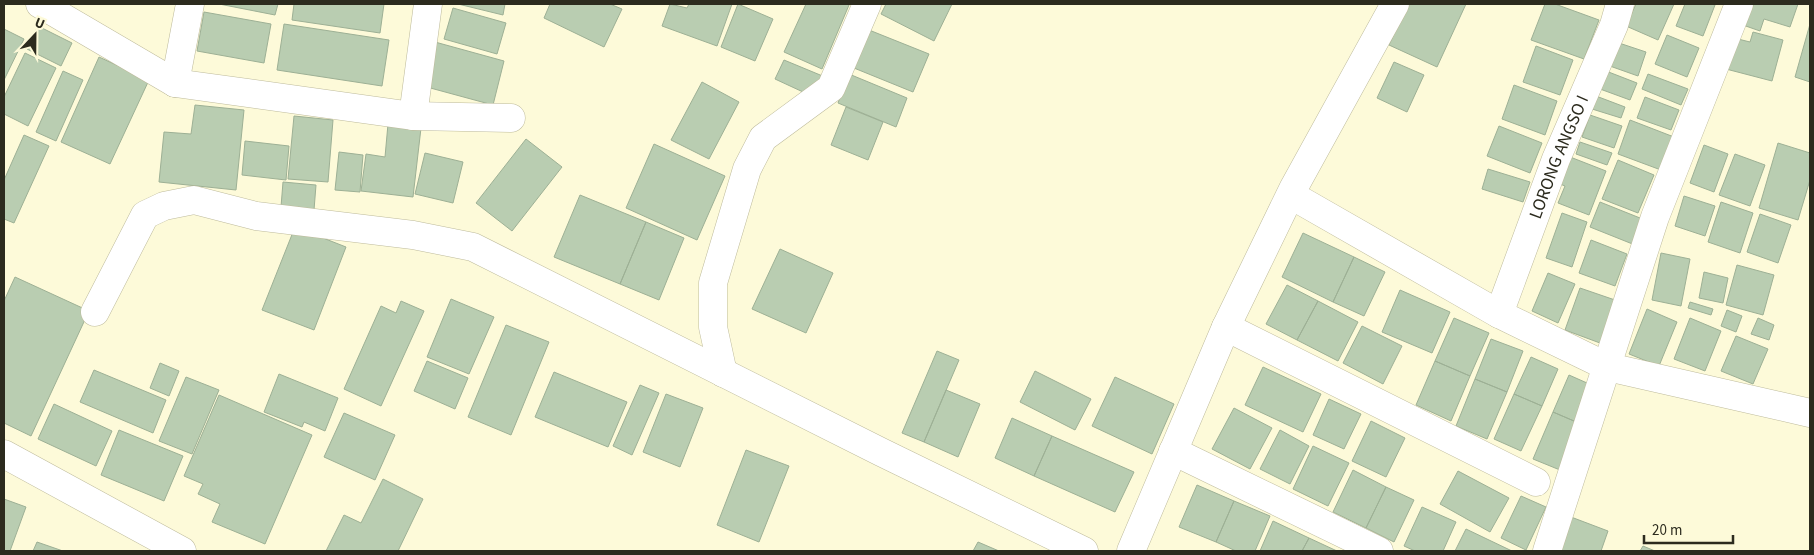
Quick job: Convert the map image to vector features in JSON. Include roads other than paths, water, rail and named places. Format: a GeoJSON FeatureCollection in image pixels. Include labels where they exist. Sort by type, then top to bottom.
{"type":"FeatureCollection","features":[{"type":"Feature","properties":{"kind":"street"},"geometry":{"type":"LineString","coordinates":[[40,4],[175,83],[413,116],[511,118]]}},
{"type":"Feature","properties":{"kind":"street"},"geometry":{"type":"LineString","coordinates":[[413,116],[428,4]]}},
{"type":"Feature","properties":{"kind":"street"},"geometry":{"type":"LineString","coordinates":[[724,373],[712,327],[713,283],[747,169],[763,138],[831,88],[866,4]]}},
{"type":"Feature","properties":{"kind":"street"},"geometry":{"type":"LineString","coordinates":[[1131,551],[1226,327],[1291,195],[1395,4]]}},
{"type":"Feature","properties":{"kind":"street","name":"LORONG ANGSO I"},"geometry":{"type":"LineString","coordinates":[[1499,314],[1556,159],[1614,25],[1620,4]]}},
{"type":"Feature","properties":{"kind":"street"},"geometry":{"type":"LineString","coordinates":[[1548,551],[1655,217],[1739,4]]}},
{"type":"Feature","properties":{"kind":"street"},"geometry":{"type":"LineString","coordinates":[[175,83],[185,5]]}},
{"type":"Feature","properties":{"kind":"street"},"geometry":{"type":"LineString","coordinates":[[1291,195],[1499,314],[1608,368],[1810,413]]}},
{"type":"Feature","properties":{"kind":"street"},"geometry":{"type":"LineString","coordinates":[[95,312],[145,215],[164,206],[194,200],[256,216],[413,235],[473,247],[1084,551]]}},
{"type":"Feature","properties":{"kind":"street"},"geometry":{"type":"LineString","coordinates":[[1226,327],[1536,482]]}},
{"type":"Feature","properties":{"kind":"street"},"geometry":{"type":"LineString","coordinates":[[1173,451],[1379,551]]}},
{"type":"Feature","properties":{"kind":"street"},"geometry":{"type":"LineString","coordinates":[[4,454],[182,551]]}}]}
